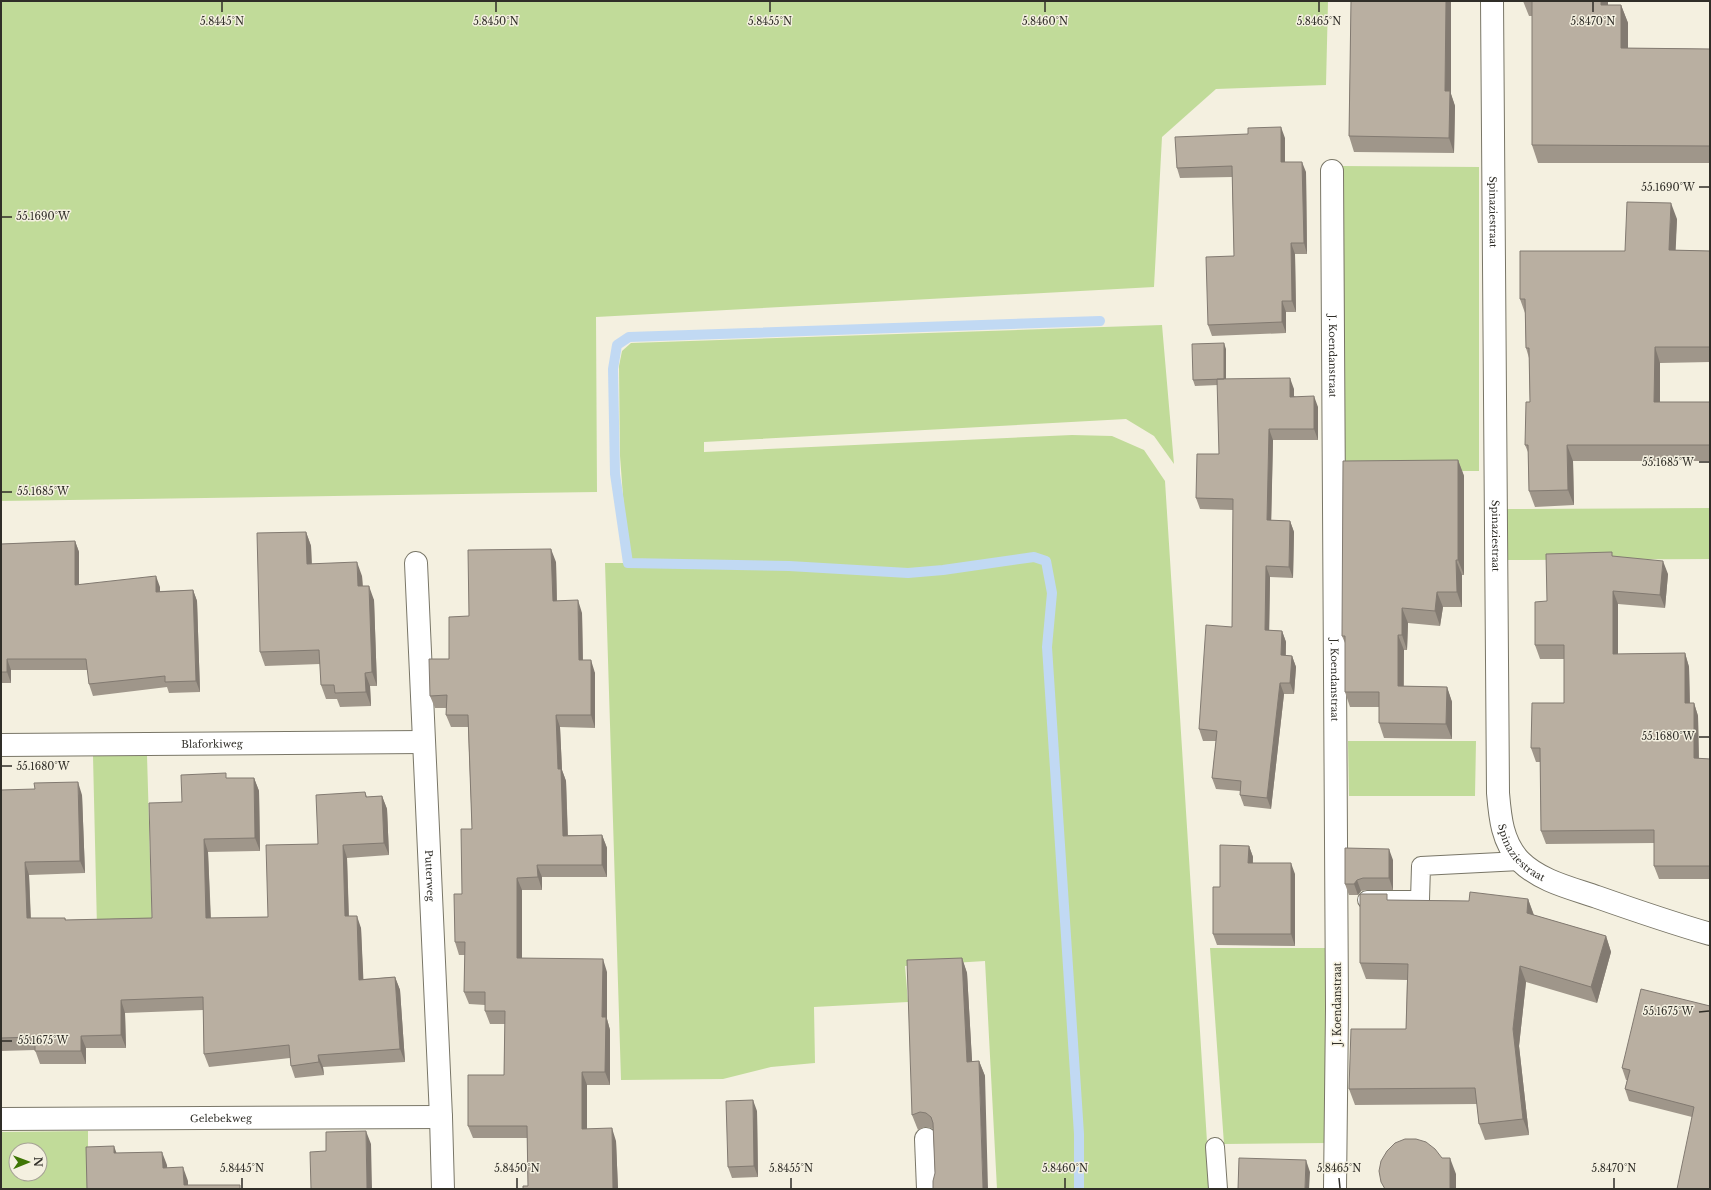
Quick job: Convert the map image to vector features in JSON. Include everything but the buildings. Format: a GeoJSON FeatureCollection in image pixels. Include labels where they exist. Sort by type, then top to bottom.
{"type":"FeatureCollection","features":[{"type":"Feature","properties":{"kind":"street","name":"Spinaziestraat"},"geometry":{"type":"LineString","coordinates":[[1492,1],[1498,792],[1501,821],[1509,844],[1520,861],[1546,879],[1664,921],[1710,934]]}},
{"type":"Feature","properties":{"kind":"street","name":"J. Koendanstraat"},"geometry":{"type":"LineString","coordinates":[[1332,171],[1337,969],[1335,1189]]}},
{"type":"Feature","properties":{"kind":"street","name":"Putterweg"},"geometry":{"type":"LineString","coordinates":[[416,562],[443,1189]]}},
{"type":"Feature","properties":{"kind":"street","name":"Blaforkiweg"},"geometry":{"type":"LineString","coordinates":[[1,745],[423,742]]}},
{"type":"Feature","properties":{"kind":"street","name":"Gelebekweg"},"geometry":{"type":"LineString","coordinates":[[1,1119],[441,1117]]}},
{"type":"Feature","properties":{"kind":"street"},"geometry":{"type":"LineString","coordinates":[[926,1139],[928,1189]]}},
{"type":"Feature","properties":{"kind":"lane"},"geometry":{"type":"LineString","coordinates":[[1367,900],[1420,900],[1421,866],[1520,861]]}},
{"type":"Feature","properties":{"kind":"lane"},"geometry":{"type":"LineString","coordinates":[[1215,1147],[1218,1189]]}},
{"type":"Feature","properties":{"kind":"green space"},"geometry":{"type":"Polygon","coordinates":[[[1,1],[1328,1],[1326,85],[1216,89],[1162,137],[1154,287],[596,317],[597,492],[1,501],[1,1]]]}},
{"type":"Feature","properties":{"kind":"green space"},"geometry":{"type":"Polygon","coordinates":[[[1342,166],[1479,167],[1479,471],[1344,471],[1342,166]]]}},
{"type":"Feature","properties":{"kind":"green space"},"geometry":{"type":"Polygon","coordinates":[[[1162,325],[1174,464],[1154,436],[1126,419],[704,442],[704,452],[1072,435],[1112,436],[1144,450],[1165,481],[1210,1189],[997,1189],[985,961],[905,966],[908,1002],[814,1007],[815,1063],[771,1067],[723,1079],[621,1080],[605,563],[628,563],[620,456],[619,366],[622,351],[631,343],[1162,325]]]}},
{"type":"Feature","properties":{"kind":"green space"},"geometry":{"type":"Polygon","coordinates":[[[1710,508],[1710,559],[1506,560],[1506,509],[1710,508]]]}},
{"type":"Feature","properties":{"kind":"green space"},"geometry":{"type":"Polygon","coordinates":[[[1348,741],[1476,741],[1475,796],[1349,796],[1348,741]]]}},
{"type":"Feature","properties":{"kind":"green space"},"geometry":{"type":"Polygon","coordinates":[[[147,755],[152,927],[97,928],[93,756],[147,755]]]}},
{"type":"Feature","properties":{"kind":"green space"},"geometry":{"type":"Polygon","coordinates":[[[1210,948],[1327,948],[1329,1143],[1224,1144],[1210,948]]]}},
{"type":"Feature","properties":{"kind":"green space"},"geometry":{"type":"Polygon","coordinates":[[[88,1131],[88,1189],[1,1189],[1,1132],[88,1131]]]}},
{"type":"Feature","properties":{"kind":"waterway"},"geometry":{"type":"LineString","coordinates":[[1079,1189],[1079,1134],[1047,647],[1052,593],[1046,561],[1034,557],[943,570],[908,573],[789,566],[628,563],[615,474],[613,369],[617,345],[629,337],[1100,321]]}}]}
